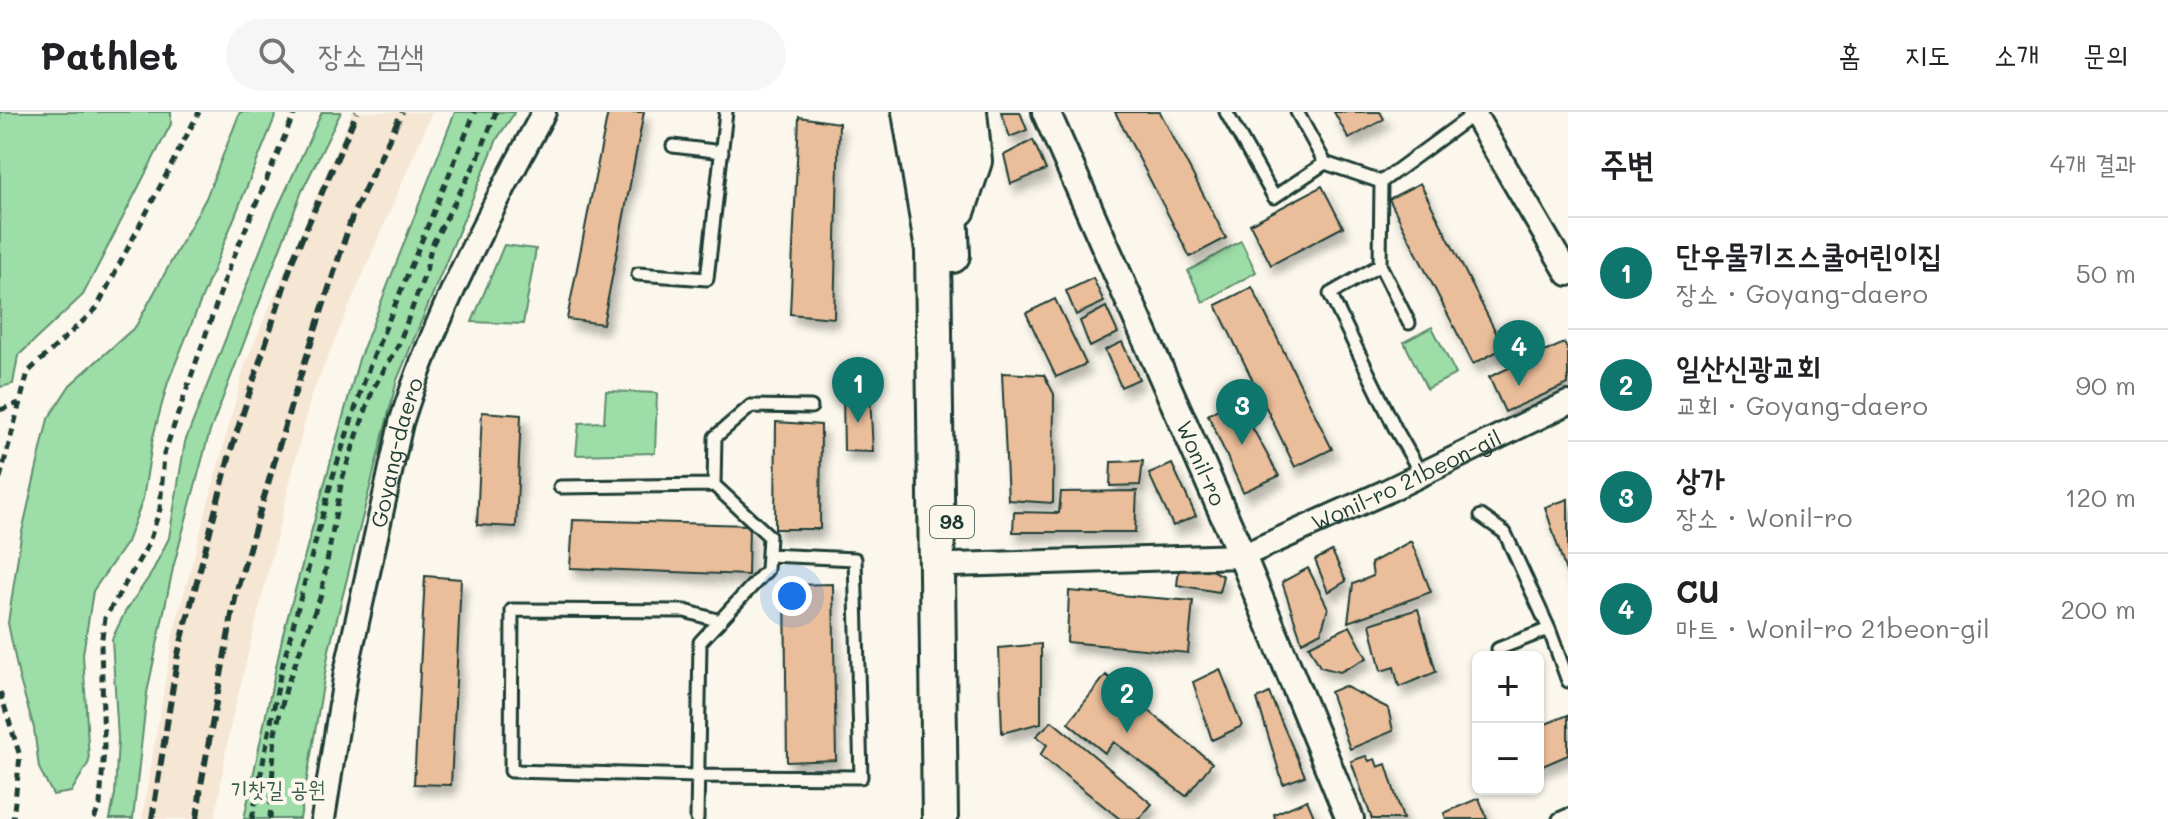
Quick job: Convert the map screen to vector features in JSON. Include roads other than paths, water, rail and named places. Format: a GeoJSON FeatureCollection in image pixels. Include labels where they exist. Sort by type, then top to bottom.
{"type":"FeatureCollection","features":[{"type":"Feature","properties":{"kind":"main road"},"geometry":{"type":"LineString","coordinates":[[895,112],[911,190],[941,225],[974,161],[969,112]]}},
{"type":"Feature","properties":{"kind":"main road","name":"98"},"geometry":{"type":"LineString","coordinates":[[910,112],[941,225],[933,250],[940,819]]}},
{"type":"Feature","properties":{"kind":"main road","name":"98"},"geometry":{"type":"LineString","coordinates":[[939,112],[948,163],[941,225],[953,565],[956,819]]}},
{"type":"Feature","properties":{"kind":"street","name":"Goyang-daero"},"geometry":{"type":"LineString","coordinates":[[323,819],[346,672],[401,423],[412,388],[482,226],[544,112]]}},
{"type":"Feature","properties":{"kind":"street","name":"Wonil-ro"},"geometry":{"type":"LineString","coordinates":[[1046,112],[1242,556],[1350,819]]}},
{"type":"Feature","properties":{"kind":"street"},"geometry":{"type":"LineString","coordinates":[[1474,113],[1568,274]]}},
{"type":"Feature","properties":{"kind":"street","name":"Wonil-ro 21beon-gil"},"geometry":{"type":"LineString","coordinates":[[1242,556],[1568,403]]}},
{"type":"Feature","properties":{"kind":"street"},"geometry":{"type":"LineString","coordinates":[[953,565],[1242,556]]}},
{"type":"Feature","properties":{"kind":"lane"},"geometry":{"type":"LineString","coordinates":[[638,274],[707,279],[726,112]]}},
{"type":"Feature","properties":{"kind":"lane"},"geometry":{"type":"LineString","coordinates":[[1226,112],[1274,197],[1325,163]]}},
{"type":"Feature","properties":{"kind":"lane"},"geometry":{"type":"LineString","coordinates":[[1297,112],[1325,163],[1381,182]]}},
{"type":"Feature","properties":{"kind":"lane"},"geometry":{"type":"LineString","coordinates":[[1381,182],[1474,113]]}},
{"type":"Feature","properties":{"kind":"lane"},"geometry":{"type":"LineString","coordinates":[[673,146],[722,152]]}},
{"type":"Feature","properties":{"kind":"lane"},"geometry":{"type":"LineString","coordinates":[[1381,182],[1380,265],[1409,323]]}},
{"type":"Feature","properties":{"kind":"lane"},"geometry":{"type":"LineString","coordinates":[[1380,265],[1330,294],[1395,428],[1421,474]]}},
{"type":"Feature","properties":{"kind":"lane"},"geometry":{"type":"LineString","coordinates":[[714,485],[715,437],[751,406],[811,407]]}},
{"type":"Feature","properties":{"kind":"lane"},"geometry":{"type":"LineString","coordinates":[[560,487],[714,485],[769,536],[767,570],[700,642],[697,819]]}},
{"type":"Feature","properties":{"kind":"lane"},"geometry":{"type":"LineString","coordinates":[[1481,516],[1505,533],[1549,629],[1568,681]]}},
{"type":"Feature","properties":{"kind":"lane"},"geometry":{"type":"LineString","coordinates":[[720,621],[685,611],[512,610],[511,771],[861,777],[855,559],[768,555]]}},
{"type":"Feature","properties":{"kind":"lane"},"geometry":{"type":"LineString","coordinates":[[1498,649],[1549,629]]}},
{"type":"Feature","properties":{"kind":"lane"},"geometry":{"type":"LineString","coordinates":[[1559,819],[1568,815]]}},
{"type":"Feature","properties":{"kind":"railway"},"geometry":{"type":"LineString","coordinates":[[152,819],[178,654],[231,450],[293,259],[357,112]]}},
{"type":"Feature","properties":{"kind":"railway"},"geometry":{"type":"LineString","coordinates":[[197,819],[236,593],[291,405],[353,214],[402,112]]}},
{"type":"Feature","properties":{"kind":"place","name":"CU"},"geometry":{"type":"Point","coordinates":[1519,386]}},
{"type":"Feature","properties":{"kind":"place","name":"단우물키즈스쿨어린이집"},"geometry":{"type":"Point","coordinates":[858,423]}},
{"type":"Feature","properties":{"kind":"place","name":"상가"},"geometry":{"type":"Point","coordinates":[1242,445]}},
{"type":"Feature","properties":{"kind":"place","name":"일산신광교회"},"geometry":{"type":"Point","coordinates":[1127,733]}},
{"type":"Feature","properties":{"kind":"park label","name":"기찻길 공원"},"geometry":{"type":"Point","coordinates":[278,789]}}]}
